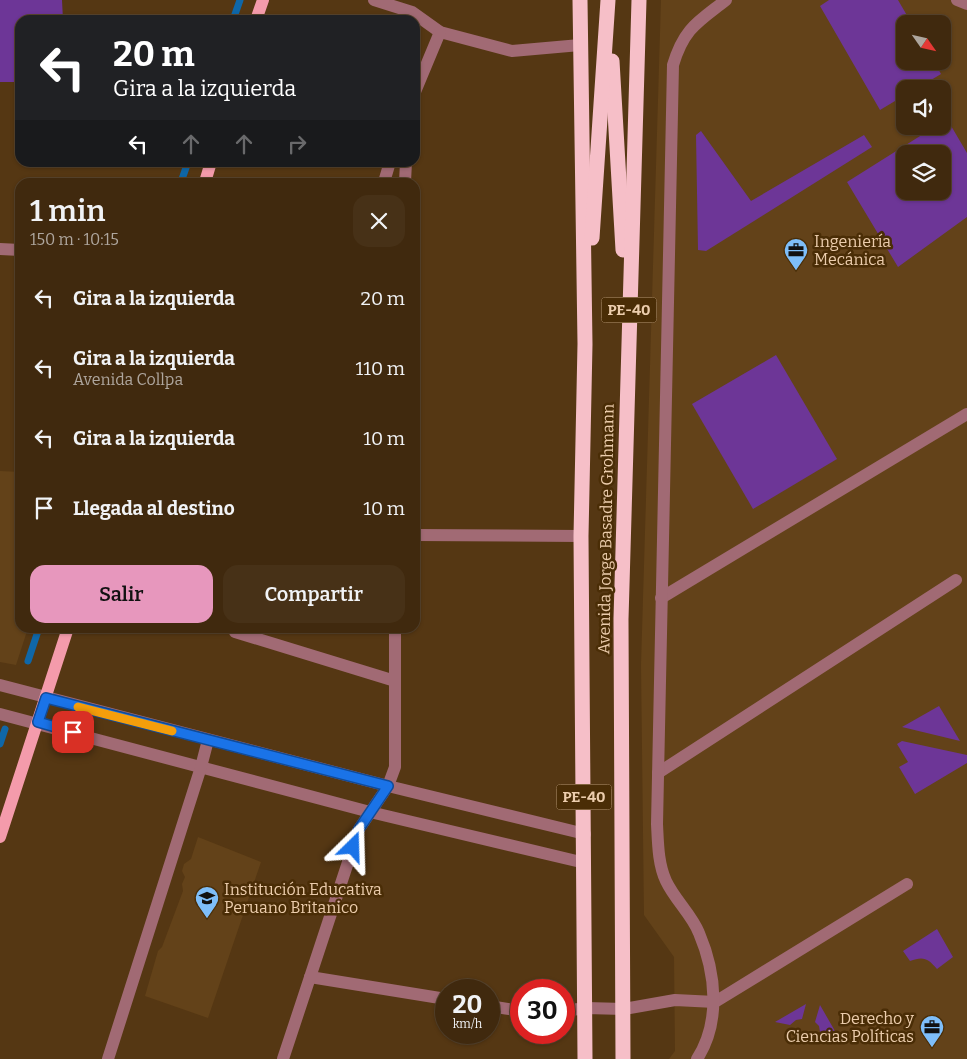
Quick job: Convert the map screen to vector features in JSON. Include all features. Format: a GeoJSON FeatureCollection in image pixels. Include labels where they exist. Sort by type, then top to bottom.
{"type":"FeatureCollection","features":[{"type":"Feature","properties":{"kind":"highway","name":"Avenida Jorge Basadre Grohmann"},"geometry":{"type":"LineString","coordinates":[[580,0],[585,344],[581,536],[585,834],[585,1059]]}},
{"type":"Feature","properties":{"kind":"highway"},"geometry":{"type":"LineString","coordinates":[[608,0],[628,332]]}},
{"type":"Feature","properties":{"kind":"highway"},"geometry":{"type":"LineString","coordinates":[[585,344],[608,0]]}},
{"type":"Feature","properties":{"kind":"highway","name":"Avenida Jorge Basadre Grohmann"},"geometry":{"type":"LineString","coordinates":[[623,1059],[621,619],[639,0]]}},
{"type":"Feature","properties":{"kind":"main road"},"geometry":{"type":"LineString","coordinates":[[258,15],[263,0]]}},
{"type":"Feature","properties":{"kind":"main road"},"geometry":{"type":"LineString","coordinates":[[0,837],[66,633]]}},
{"type":"Feature","properties":{"kind":"street"},"geometry":{"type":"LineString","coordinates":[[374,0],[416,15]]}},
{"type":"Feature","properties":{"kind":"street"},"geometry":{"type":"LineString","coordinates":[[696,1059],[711,1029],[715,1002],[699,932],[666,881],[659,856],[658,773],[661,598],[673,65],[679,46],[692,26],[726,0]]}},
{"type":"Feature","properties":{"kind":"street"},"geometry":{"type":"LineString","coordinates":[[957,0],[967,4]]}},
{"type":"Feature","properties":{"kind":"street"},"geometry":{"type":"LineString","coordinates":[[420,18],[440,32],[512,52],[580,45]]}},
{"type":"Feature","properties":{"kind":"street"},"geometry":{"type":"LineString","coordinates":[[420,80],[440,32]]}},
{"type":"Feature","properties":{"kind":"street"},"geometry":{"type":"LineString","coordinates":[[0,249],[15,250]]}},
{"type":"Feature","properties":{"kind":"street"},"geometry":{"type":"LineString","coordinates":[[661,598],[967,414]]}},
{"type":"Feature","properties":{"kind":"street"},"geometry":{"type":"LineString","coordinates":[[420,534],[581,536]]}},
{"type":"Feature","properties":{"kind":"street"},"geometry":{"type":"LineString","coordinates":[[658,773],[956,580]]}},
{"type":"Feature","properties":{"kind":"street"},"geometry":{"type":"LineString","coordinates":[[238,633],[395,681]]}},
{"type":"Feature","properties":{"kind":"street"},"geometry":{"type":"LineString","coordinates":[[283,1059],[359,829],[388,786],[395,767],[395,633]]}},
{"type":"Feature","properties":{"kind":"street"},"geometry":{"type":"LineString","coordinates":[[0,685],[388,786],[585,834]]}},
{"type":"Feature","properties":{"kind":"street"},"geometry":{"type":"LineString","coordinates":[[0,714],[38,722],[370,812],[585,862]]}},
{"type":"Feature","properties":{"kind":"street"},"geometry":{"type":"LineString","coordinates":[[108,1059],[208,740]]}},
{"type":"Feature","properties":{"kind":"street"},"geometry":{"type":"LineString","coordinates":[[575,1010],[624,1009],[675,1000],[715,1002],[907,884]]}},
{"type":"Feature","properties":{"kind":"street"},"geometry":{"type":"LineString","coordinates":[[310,977],[435,997]]}},
{"type":"Feature","properties":{"kind":"shaded area"},"geometry":{"type":"Polygon","coordinates":[[[0,0],[62,0],[63,15],[15,15],[15,82],[0,82],[0,0]]]}},
{"type":"Feature","properties":{"kind":"shaded area"},"geometry":{"type":"Polygon","coordinates":[[[661,0],[967,0],[967,1059],[669,1059],[675,1051],[674,957],[644,915],[641,665],[661,0]]]}},
{"type":"Feature","properties":{"kind":"shaded area"},"geometry":{"type":"Polygon","coordinates":[[[829,0],[898,0],[907,15],[896,15],[896,70],[939,70],[941,74],[931,80],[896,80],[896,100],[880,110],[820,6],[829,0]]]}},
{"type":"Feature","properties":{"kind":"shaded area"},"geometry":{"type":"Polygon","coordinates":[[[951,126],[967,153],[967,217],[898,267],[847,182],[896,151],[896,200],[951,200],[951,145],[906,145],[922,135],[951,135],[951,126]]]}},
{"type":"Feature","properties":{"kind":"shaded area"},"geometry":{"type":"Polygon","coordinates":[[[701,131],[751,201],[864,135],[872,147],[706,251],[698,250],[696,135],[701,131]]]}},
{"type":"Feature","properties":{"kind":"shaded area"},"geometry":{"type":"Polygon","coordinates":[[[776,355],[837,459],[753,509],[692,404],[776,355]]]}},
{"type":"Feature","properties":{"kind":"shaded area"},"geometry":{"type":"Polygon","coordinates":[[[0,471],[15,472],[15,633],[26,633],[16,665],[0,662],[0,471]]]}},
{"type":"Feature","properties":{"kind":"shaded area"},"geometry":{"type":"Polygon","coordinates":[[[939,706],[960,741],[902,727],[939,706]]]}},
{"type":"Feature","properties":{"kind":"shaded area"},"geometry":{"type":"Polygon","coordinates":[[[902,741],[967,755],[967,763],[915,794],[899,767],[908,762],[897,744],[902,741]]]}},
{"type":"Feature","properties":{"kind":"shaded area","name":"Institución Educativa Peruano Britanico"},"geometry":{"type":"Polygon","coordinates":[[[198,837],[261,862],[208,1018],[145,996],[158,951],[162,947],[183,891],[182,884],[185,877],[182,871],[184,864],[191,859],[198,837]]]}},
{"type":"Feature","properties":{"kind":"shaded area"},"geometry":{"type":"Polygon","coordinates":[[[937,929],[953,957],[937,969],[931,962],[925,959],[910,961],[903,951],[937,929]]]}},
{"type":"Feature","properties":{"kind":"shaded area"},"geometry":{"type":"Polygon","coordinates":[[[806,1004],[802,1019],[796,1020],[790,1025],[775,1022],[806,1004]]]}},
{"type":"Feature","properties":{"kind":"shaded area"},"geometry":{"type":"Polygon","coordinates":[[[820,1005],[839,1038],[820,1032],[819,1026],[815,1022],[820,1005]]]}},
{"type":"Feature","properties":{"kind":"waterway"},"geometry":{"type":"LineString","coordinates":[[235,15],[240,0]]}},
{"type":"Feature","properties":{"kind":"waterway"},"geometry":{"type":"LineString","coordinates":[[182,178],[186,167]]}},
{"type":"Feature","properties":{"kind":"waterway"},"geometry":{"type":"LineString","coordinates":[[28,661],[37,633]]}},
{"type":"Feature","properties":{"kind":"waterway"},"geometry":{"type":"LineString","coordinates":[[0,744],[5,729]]}},
{"type":"Feature","properties":{"kind":"slow traffic"},"geometry":{"type":"LineString","coordinates":[[78,707],[172,731]]}},
{"type":"Feature","properties":{"kind":"place","name":"Ingeniería Mecánica"},"geometry":{"type":"Point","coordinates":[796,271]}},
{"type":"Feature","properties":{"kind":"place","name":"Institución Educativa Peruano Britanico"},"geometry":{"type":"Point","coordinates":[207,919]}},
{"type":"Feature","properties":{"kind":"place","name":"Derecho y Ciencias Políticas"},"geometry":{"type":"Point","coordinates":[932,1048]}},
{"type":"Feature","properties":{"kind":"route"},"geometry":{"type":"LineString","coordinates":[[73,732],[38,722],[46,698],[388,786],[359,829],[353,847]]}}]}
